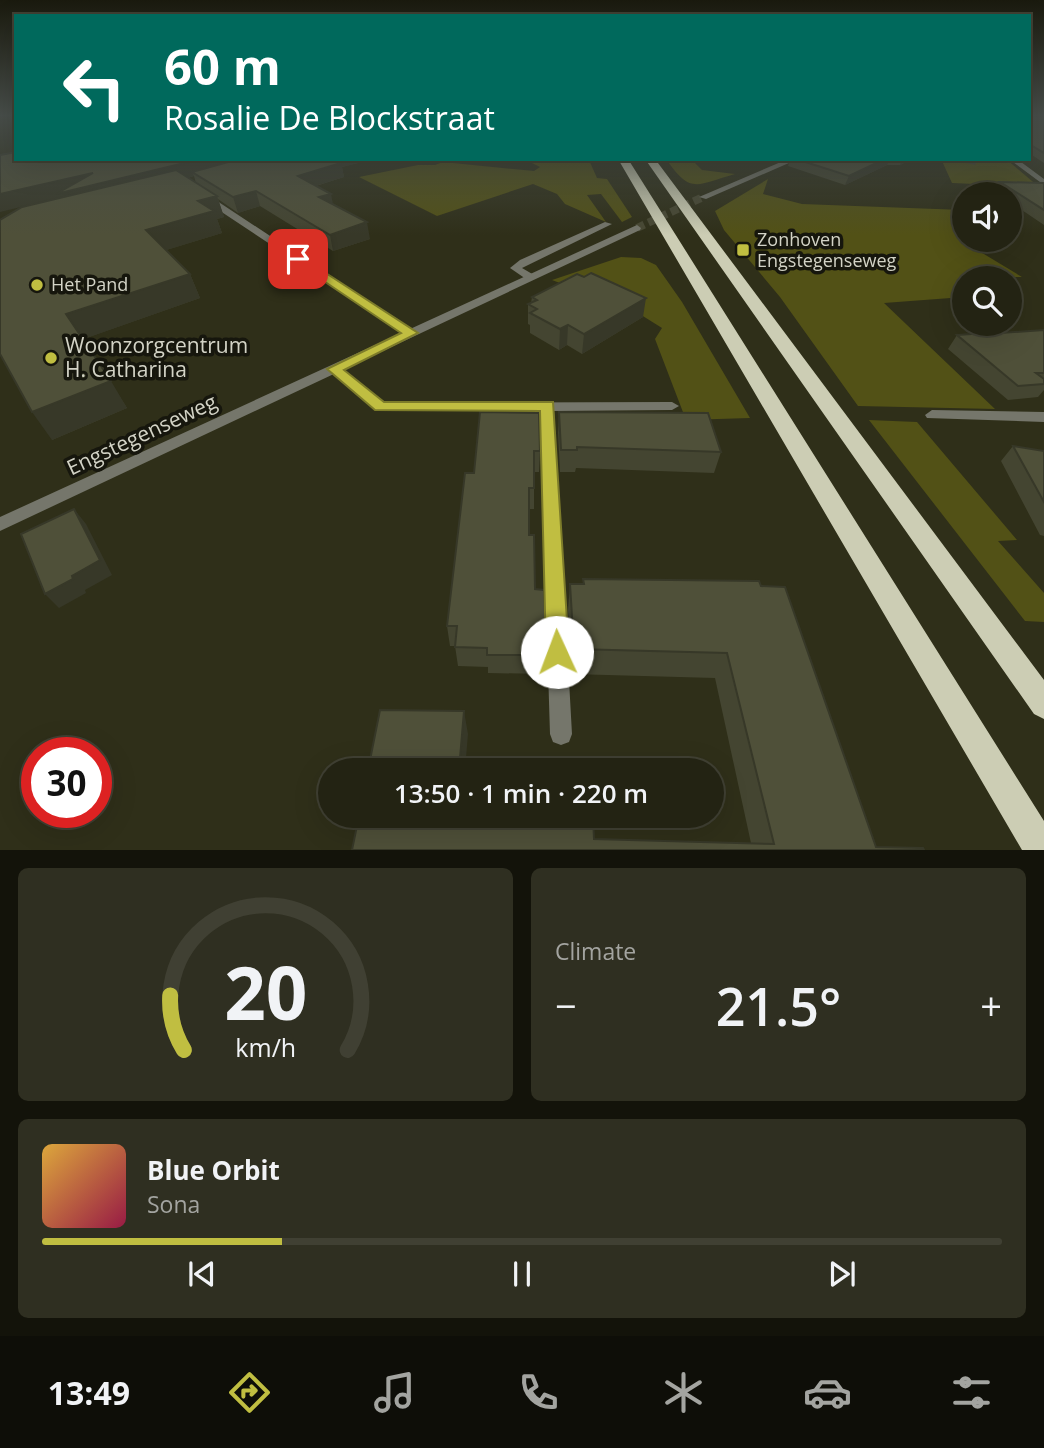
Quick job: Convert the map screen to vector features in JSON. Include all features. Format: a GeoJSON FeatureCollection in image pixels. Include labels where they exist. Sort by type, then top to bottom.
{"type":"FeatureCollection","features":[{"type":"Feature","properties":{"kind":"highway"},"geometry":{"type":"LineString","coordinates":[[624,161],[1042,849]]}},
{"type":"Feature","properties":{"kind":"highway"},"geometry":{"type":"LineString","coordinates":[[651,161],[1044,704]]}},
{"type":"Feature","properties":{"kind":"street"},"geometry":{"type":"LineString","coordinates":[[703,197],[790,161]]}},
{"type":"Feature","properties":{"kind":"street"},"geometry":{"type":"LineString","coordinates":[[1015,161],[1044,183]]}},
{"type":"Feature","properties":{"kind":"street"},"geometry":{"type":"LineString","coordinates":[[196,192],[411,333]]}},
{"type":"Feature","properties":{"kind":"street"},"geometry":{"type":"LineString","coordinates":[[530,277],[515,268],[608,224]]}},
{"type":"Feature","properties":{"kind":"street","name":"Engstegenseweg"},"geometry":{"type":"LineString","coordinates":[[0,524],[636,228]]}},
{"type":"Feature","properties":{"kind":"street"},"geometry":{"type":"LineString","coordinates":[[334,369],[381,407],[672,406]]}},
{"type":"Feature","properties":{"kind":"street"},"geometry":{"type":"LineString","coordinates":[[547,406],[561,734]]}},
{"type":"Feature","properties":{"kind":"street"},"geometry":{"type":"LineString","coordinates":[[932,415],[1044,417]]}},
{"type":"Feature","properties":{"kind":"shaded area"},"geometry":{"type":"Polygon","coordinates":[[[528,161],[589,161],[597,178],[607,179],[632,217],[622,222],[601,194],[587,195],[606,222],[565,204],[557,194],[533,184],[437,216],[359,177],[443,162],[534,171],[540,167],[528,161]]]}},
{"type":"Feature","properties":{"kind":"shaded area"},"geometry":{"type":"Polygon","coordinates":[[[668,161],[693,161],[702,170],[735,174],[695,184],[682,178],[668,161]]]}},
{"type":"Feature","properties":{"kind":"shaded area"},"geometry":{"type":"Polygon","coordinates":[[[942,161],[1008,161],[1039,187],[1022,186],[1022,182],[952,183],[942,161]]]}},
{"type":"Feature","properties":{"kind":"shaded area"},"geometry":{"type":"Polygon","coordinates":[[[768,179],[763,194],[802,204],[952,210],[952,252],[981,252],[1004,266],[952,266],[952,298],[884,303],[995,409],[858,406],[780,297],[724,230],[715,211],[768,179]]]}},
{"type":"Feature","properties":{"kind":"shaded area"},"geometry":{"type":"Polygon","coordinates":[[[621,257],[641,258],[656,265],[682,302],[750,418],[686,420],[655,339],[662,328],[638,313],[552,280],[621,257]]]}},
{"type":"Feature","properties":{"kind":"shaded area"},"geometry":{"type":"Polygon","coordinates":[[[869,420],[917,422],[1017,540],[998,541],[1044,593],[1044,622],[1025,621],[869,420]]]}},
{"type":"Feature","properties":{"kind":"building"},"geometry":{"type":"Polygon","coordinates":[[[0,156],[14,156],[14,161],[193,161],[56,194],[93,173],[0,194],[0,156]]]}},
{"type":"Feature","properties":{"kind":"building"},"geometry":{"type":"Polygon","coordinates":[[[232,161],[337,161],[341,163],[298,176],[331,194],[319,197],[367,222],[330,235],[256,191],[233,197],[192,172],[232,161]]]}},
{"type":"Feature","properties":{"kind":"building"},"geometry":{"type":"Polygon","coordinates":[[[802,161],[881,161],[849,176],[802,161]]]}},
{"type":"Feature","properties":{"kind":"building"},"geometry":{"type":"Polygon","coordinates":[[[176,170],[217,196],[198,201],[214,211],[146,230],[190,274],[66,314],[111,381],[32,412],[0,354],[0,220],[22,207],[176,170]]]}},
{"type":"Feature","properties":{"kind":"building"},"geometry":{"type":"Polygon","coordinates":[[[1022,182],[1044,183],[1044,210],[1022,196],[1022,182]]]}},
{"type":"Feature","properties":{"kind":"building"},"geometry":{"type":"Polygon","coordinates":[[[591,273],[646,298],[584,334],[568,325],[560,329],[530,313],[537,309],[528,304],[537,300],[532,297],[577,274],[584,277],[591,273]]]}},
{"type":"Feature","properties":{"kind":"building"},"geometry":{"type":"Polygon","coordinates":[[[1044,330],[1044,373],[1036,373],[1044,379],[1044,384],[1018,386],[958,336],[1022,336],[1022,331],[1044,330]]]}},
{"type":"Feature","properties":{"kind":"building"},"geometry":{"type":"Polygon","coordinates":[[[480,412],[539,413],[540,451],[534,451],[534,488],[529,488],[529,535],[534,535],[535,589],[544,590],[547,655],[487,655],[487,648],[455,647],[457,626],[447,626],[465,473],[474,473],[480,412]]]}},
{"type":"Feature","properties":{"kind":"building"},"geometry":{"type":"Polygon","coordinates":[[[559,412],[708,413],[721,452],[577,447],[577,450],[561,450],[559,412]]]}},
{"type":"Feature","properties":{"kind":"building"},"geometry":{"type":"Polygon","coordinates":[[[1013,446],[1044,451],[1044,502],[1013,446]]]}},
{"type":"Feature","properties":{"kind":"building"},"geometry":{"type":"Polygon","coordinates":[[[74,509],[100,560],[45,594],[21,534],[74,509]]]}},
{"type":"Feature","properties":{"kind":"building"},"geometry":{"type":"Polygon","coordinates":[[[583,579],[759,581],[761,586],[785,587],[876,847],[924,850],[352,850],[357,828],[594,828],[594,839],[774,844],[727,653],[574,649],[570,584],[584,584],[583,579]]]}},
{"type":"Feature","properties":{"kind":"building"},"geometry":{"type":"Polygon","coordinates":[[[380,710],[464,711],[460,758],[370,758],[380,710]]]}},
{"type":"Feature","properties":{"kind":"tunnel"},"geometry":{"type":"LineString","coordinates":[[637,228],[703,197]]}},
{"type":"Feature","properties":{"kind":"place","name":"Zonhoven Engstegenseweg"},"geometry":{"type":"Point","coordinates":[743,250]}},
{"type":"Feature","properties":{"kind":"place","name":"Het Pand"},"geometry":{"type":"Point","coordinates":[37,285]}},
{"type":"Feature","properties":{"kind":"place","name":"Woonzorgcentrum H. Catharina"},"geometry":{"type":"Point","coordinates":[51,358]}},
{"type":"Feature","properties":{"kind":"route"},"geometry":{"type":"LineString","coordinates":[[298,259],[411,333],[334,369],[381,407],[547,406],[557,652]]}}]}
